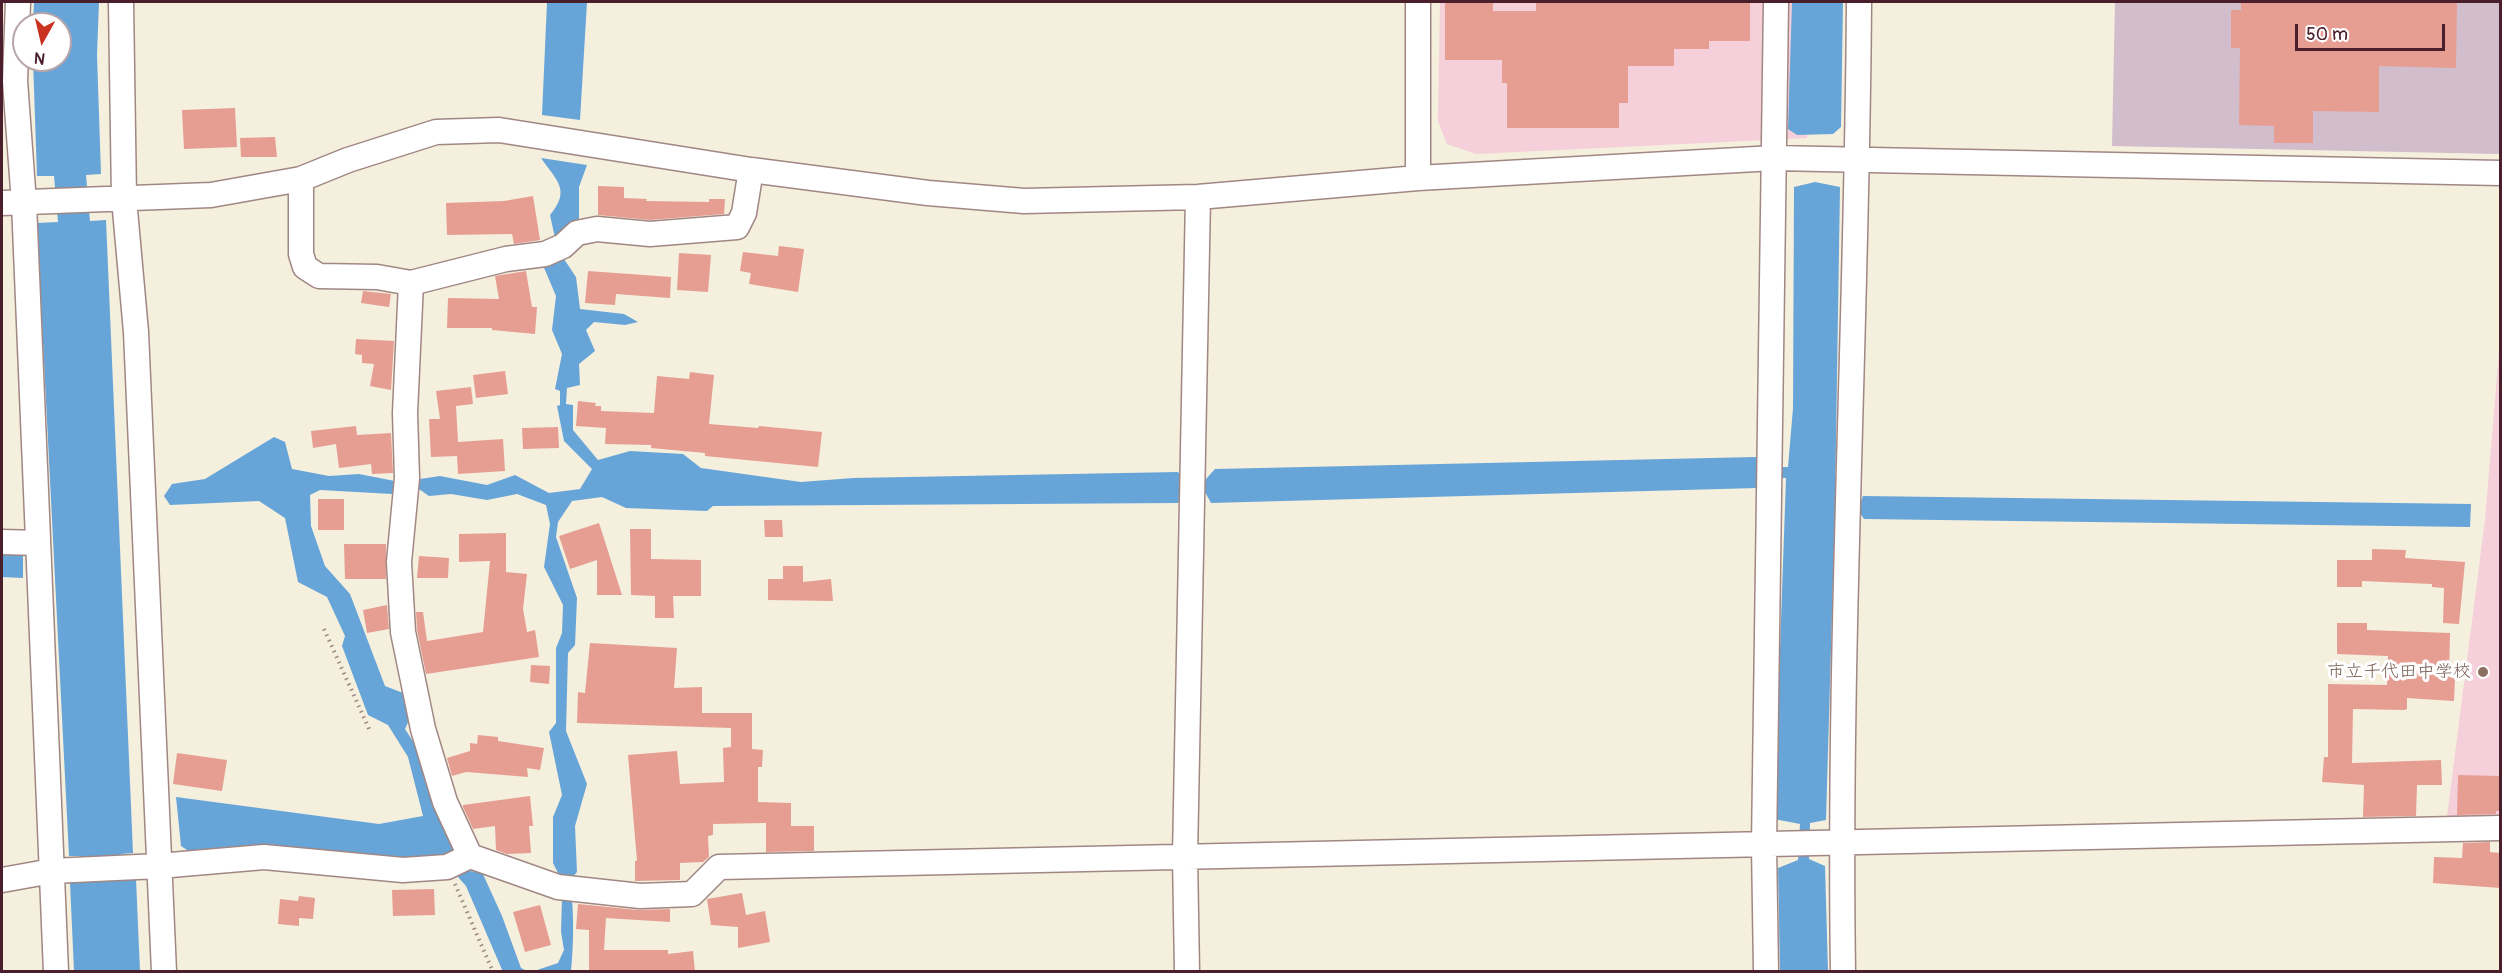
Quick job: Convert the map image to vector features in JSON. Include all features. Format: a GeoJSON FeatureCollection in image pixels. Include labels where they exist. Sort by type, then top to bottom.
{"type":"FeatureCollection","features":[{"type":"Feature","properties":{"kind":"street"},"geometry":{"type":"LineString","coordinates":[[18,2],[13,203],[63,871],[56,972]]}},
{"type":"Feature","properties":{"kind":"street"},"geometry":{"type":"LineString","coordinates":[[121,2],[124,199],[136,332],[164,972]]}},
{"type":"Feature","properties":{"kind":"street"},"geometry":{"type":"LineString","coordinates":[[1418,178],[1419,2]]}},
{"type":"Feature","properties":{"kind":"street"},"geometry":{"type":"LineString","coordinates":[[1766,972],[1775,844],[1770,472],[1776,2]]}},
{"type":"Feature","properties":{"kind":"street"},"geometry":{"type":"LineString","coordinates":[[1843,972],[1832,843],[1849,508],[1858,159],[1859,2]]}},
{"type":"Feature","properties":{"kind":"street"},"geometry":{"type":"LineString","coordinates":[[13,203],[211,195],[301,179],[348,160],[436,132],[499,129],[751,170],[928,193],[1024,201],[1198,197],[1418,178],[1774,158],[2500,173]]}},
{"type":"Feature","properties":{"kind":"street"},"geometry":{"type":"LineString","coordinates":[[301,179],[301,254],[305,267],[319,276],[377,277],[411,283],[556,249],[577,233],[597,229],[650,234],[737,227],[744,213],[751,170]]}},
{"type":"Feature","properties":{"kind":"street"},"geometry":{"type":"LineString","coordinates":[[1187,972],[1185,856],[1198,197]]}},
{"type":"Feature","properties":{"kind":"street"},"geometry":{"type":"LineString","coordinates":[[411,283],[405,413],[406,486],[399,562],[404,632],[423,729],[445,802],[459,861]]}},
{"type":"Feature","properties":{"kind":"street"},"geometry":{"type":"LineString","coordinates":[[2,542],[38,543]]}},
{"type":"Feature","properties":{"kind":"street"},"geometry":{"type":"LineString","coordinates":[[2,880],[63,871],[264,857],[403,870],[459,861],[566,888],[640,896],[692,894],[719,867],[2500,828]]}},
{"type":"Feature","properties":{"kind":"path"},"geometry":{"type":"LineString","coordinates":[[324,629],[370,731]]}},
{"type":"Feature","properties":{"kind":"path"},"geometry":{"type":"LineString","coordinates":[[459,861],[493,972]]}},
{"type":"Feature","properties":{"kind":"shaded area"},"geometry":{"type":"Polygon","coordinates":[[[1440,2],[1811,2],[1807,138],[1476,154],[1447,144],[1438,121],[1440,2]]]}},
{"type":"Feature","properties":{"kind":"shaded area"},"geometry":{"type":"Polygon","coordinates":[[[2115,2],[2500,2],[2500,154],[2112,146],[2115,2]]]}},
{"type":"Feature","properties":{"kind":"shaded area","name":"市立千代田中学校"},"geometry":{"type":"Polygon","coordinates":[[[2500,340],[2500,823],[2446,824],[2485,520],[2500,340]]]}},
{"type":"Feature","properties":{"kind":"water"},"geometry":{"type":"Polygon","coordinates":[[[34,2],[99,2],[97,55],[101,174],[86,175],[90,221],[106,220],[133,853],[121,854],[122,879],[136,879],[140,971],[74,971],[70,883],[81,881],[80,856],[69,856],[37,223],[58,222],[54,176],[37,176],[33,72],[72,72],[72,12],[34,12],[34,2]]]}},
{"type":"Feature","properties":{"kind":"water"},"geometry":{"type":"Polygon","coordinates":[[[547,2],[587,2],[580,120],[542,115],[547,2]]]}},
{"type":"Feature","properties":{"kind":"water"},"geometry":{"type":"Polygon","coordinates":[[[1792,2],[1843,2],[1841,127],[1833,134],[1797,135],[1788,129],[1792,2]]]}},
{"type":"Feature","properties":{"kind":"water"},"geometry":{"type":"Polygon","coordinates":[[[541,158],[587,165],[579,187],[579,220],[563,240],[562,256],[576,277],[580,309],[624,314],[638,322],[625,325],[594,322],[586,330],[595,351],[579,364],[580,385],[567,388],[566,404],[573,405],[573,430],[598,460],[630,451],[683,454],[701,468],[801,482],[853,478],[1178,472],[1183,480],[1206,479],[1215,469],[1756,457],[1761,467],[1788,467],[1793,408],[1794,187],[1815,182],[1840,187],[1835,503],[1860,504],[1863,496],[2471,504],[2470,527],[1864,519],[1860,513],[1835,512],[1826,820],[1810,823],[1809,859],[1825,866],[1828,971],[1780,972],[1778,868],[1798,860],[1800,824],[1774,819],[1786,478],[1762,478],[1757,488],[1211,503],[1205,492],[1182,493],[1178,503],[713,506],[707,511],[626,508],[602,497],[572,501],[558,522],[556,537],[577,598],[575,645],[568,653],[566,731],[587,784],[575,826],[577,872],[570,880],[573,925],[571,971],[531,972],[558,963],[564,950],[561,932],[561,879],[553,863],[553,817],[562,795],[549,732],[556,723],[556,648],[562,633],[563,605],[544,567],[550,524],[546,505],[517,494],[487,500],[451,494],[429,496],[416,487],[399,490],[392,494],[320,490],[310,495],[311,526],[325,566],[350,594],[385,686],[403,693],[411,716],[405,729],[423,757],[436,806],[469,871],[482,872],[502,916],[521,968],[527,971],[503,972],[466,886],[458,877],[462,873],[451,853],[399,860],[267,844],[190,852],[181,846],[176,797],[379,824],[423,816],[408,757],[388,725],[368,715],[342,646],[345,636],[327,597],[298,582],[285,518],[259,501],[170,505],[164,496],[172,484],[205,479],[274,437],[285,442],[292,469],[329,476],[359,474],[400,482],[440,476],[487,485],[515,475],[549,493],[580,489],[592,469],[564,441],[557,406],[560,405],[560,391],[555,389],[562,354],[552,330],[556,296],[542,263],[555,238],[550,215],[560,199],[561,192],[541,158]]]}},
{"type":"Feature","properties":{"kind":"water"},"geometry":{"type":"Polygon","coordinates":[[[2,553],[23,554],[23,578],[2,577],[2,553]]]}},
{"type":"Feature","properties":{"kind":"building"},"geometry":{"type":"Polygon","coordinates":[[[1445,2],[1493,2],[1493,11],[1536,11],[1536,2],[1750,2],[1750,41],[1709,41],[1709,49],[1674,49],[1674,66],[1628,66],[1628,103],[1619,103],[1619,128],[1507,128],[1507,83],[1502,83],[1502,60],[1445,60],[1445,2]]]}},
{"type":"Feature","properties":{"kind":"building"},"geometry":{"type":"Polygon","coordinates":[[[2241,2],[2457,2],[2456,68],[2379,66],[2379,112],[2313,111],[2313,143],[2274,143],[2274,126],[2239,125],[2240,48],[2231,48],[2231,10],[2241,10],[2241,2]]]}},
{"type":"Feature","properties":{"kind":"building"},"geometry":{"type":"Polygon","coordinates":[[[235,108],[237,147],[184,149],[182,110],[235,108]]]}},
{"type":"Feature","properties":{"kind":"building"},"geometry":{"type":"Polygon","coordinates":[[[275,137],[277,157],[241,157],[240,138],[275,137]]]}},
{"type":"Feature","properties":{"kind":"building"},"geometry":{"type":"Polygon","coordinates":[[[598,186],[624,187],[624,198],[647,199],[646,201],[709,202],[709,199],[725,199],[724,214],[650,220],[598,215],[598,186]]]}},
{"type":"Feature","properties":{"kind":"building"},"geometry":{"type":"Polygon","coordinates":[[[533,196],[540,240],[514,244],[512,234],[447,235],[446,203],[504,201],[533,196]]]}},
{"type":"Feature","properties":{"kind":"building"},"geometry":{"type":"Polygon","coordinates":[[[779,246],[804,249],[798,292],[749,284],[751,273],[740,271],[743,252],[778,256],[779,246]]]}},
{"type":"Feature","properties":{"kind":"building"},"geometry":{"type":"Polygon","coordinates":[[[679,253],[711,255],[708,292],[677,290],[679,253]]]}},
{"type":"Feature","properties":{"kind":"building"},"geometry":{"type":"Polygon","coordinates":[[[526,271],[532,307],[537,307],[535,334],[492,330],[492,328],[447,328],[448,298],[499,299],[495,276],[526,271]]]}},
{"type":"Feature","properties":{"kind":"building"},"geometry":{"type":"Polygon","coordinates":[[[588,271],[671,277],[670,298],[616,294],[615,305],[585,303],[588,271]]]}},
{"type":"Feature","properties":{"kind":"building"},"geometry":{"type":"Polygon","coordinates":[[[363,291],[391,294],[389,307],[361,303],[363,291]]]}},
{"type":"Feature","properties":{"kind":"building"},"geometry":{"type":"Polygon","coordinates":[[[356,339],[394,341],[391,390],[370,386],[374,364],[362,363],[362,355],[355,354],[356,339]]]}},
{"type":"Feature","properties":{"kind":"building"},"geometry":{"type":"Polygon","coordinates":[[[505,371],[508,394],[476,398],[473,375],[505,371]]]}},
{"type":"Feature","properties":{"kind":"building"},"geometry":{"type":"Polygon","coordinates":[[[690,372],[714,375],[709,424],[822,432],[818,467],[705,456],[705,453],[651,448],[651,445],[605,444],[606,428],[576,426],[578,401],[596,403],[595,406],[601,406],[601,411],[654,413],[657,376],[689,379],[690,372]]]}},
{"type":"Feature","properties":{"kind":"building"},"geometry":{"type":"Polygon","coordinates":[[[471,387],[473,404],[456,406],[458,442],[503,439],[505,471],[458,474],[457,456],[431,457],[429,419],[440,419],[436,391],[471,387]]]}},
{"type":"Feature","properties":{"kind":"building"},"geometry":{"type":"Polygon","coordinates":[[[356,426],[357,435],[391,433],[393,473],[372,474],[371,464],[339,468],[336,444],[313,448],[311,431],[356,426]]]}},
{"type":"Feature","properties":{"kind":"building"},"geometry":{"type":"Polygon","coordinates":[[[558,427],[559,448],[523,449],[522,428],[558,427]]]}},
{"type":"Feature","properties":{"kind":"building"},"geometry":{"type":"Polygon","coordinates":[[[318,499],[344,499],[344,530],[318,530],[318,499]]]}},
{"type":"Feature","properties":{"kind":"building"},"geometry":{"type":"Polygon","coordinates":[[[764,520],[782,520],[783,537],[765,537],[764,520]]]}},
{"type":"Feature","properties":{"kind":"building"},"geometry":{"type":"Polygon","coordinates":[[[599,523],[622,595],[597,595],[597,560],[570,569],[559,536],[599,523]]]}},
{"type":"Feature","properties":{"kind":"building"},"geometry":{"type":"Polygon","coordinates":[[[630,529],[651,529],[651,559],[701,560],[701,596],[673,596],[674,618],[655,618],[655,596],[631,595],[630,529]]]}},
{"type":"Feature","properties":{"kind":"building"},"geometry":{"type":"Polygon","coordinates":[[[506,533],[506,572],[527,574],[523,609],[527,632],[535,630],[539,657],[426,674],[417,630],[416,612],[423,612],[427,641],[483,632],[490,561],[459,562],[459,534],[506,533]]]}},
{"type":"Feature","properties":{"kind":"building"},"geometry":{"type":"Polygon","coordinates":[[[344,544],[386,544],[386,579],[345,579],[344,544]]]}},
{"type":"Feature","properties":{"kind":"building"},"geometry":{"type":"Polygon","coordinates":[[[2372,549],[2406,550],[2405,558],[2465,562],[2459,624],[2443,623],[2444,588],[2432,587],[2432,584],[2362,581],[2362,587],[2337,587],[2337,560],[2372,560],[2372,549]]]}},
{"type":"Feature","properties":{"kind":"building"},"geometry":{"type":"Polygon","coordinates":[[[419,556],[449,558],[448,578],[417,578],[419,556]]]}},
{"type":"Feature","properties":{"kind":"building"},"geometry":{"type":"Polygon","coordinates":[[[783,566],[803,566],[803,582],[831,579],[833,601],[768,600],[768,579],[783,579],[783,566]]]}},
{"type":"Feature","properties":{"kind":"building"},"geometry":{"type":"Polygon","coordinates":[[[387,605],[389,629],[367,633],[363,610],[387,605]]]}},
{"type":"Feature","properties":{"kind":"building"},"geometry":{"type":"Polygon","coordinates":[[[2337,623],[2367,623],[2367,630],[2450,633],[2449,677],[2455,678],[2454,701],[2407,698],[2407,709],[2404,710],[2353,709],[2352,763],[2441,760],[2442,785],[2417,785],[2416,816],[2363,817],[2364,785],[2322,782],[2324,757],[2328,757],[2328,684],[2387,685],[2388,656],[2337,654],[2337,623]]]}},
{"type":"Feature","properties":{"kind":"building"},"geometry":{"type":"Polygon","coordinates":[[[590,643],[677,648],[674,688],[702,687],[702,713],[752,713],[752,749],[763,750],[762,767],[758,767],[758,802],[791,803],[791,826],[814,826],[814,851],[766,852],[766,823],[713,824],[713,835],[708,836],[709,857],[703,862],[680,863],[680,880],[635,881],[635,861],[637,861],[628,755],[677,751],[680,784],[724,782],[723,748],[731,747],[731,728],[577,723],[578,692],[585,693],[590,643]]]}},
{"type":"Feature","properties":{"kind":"building"},"geometry":{"type":"Polygon","coordinates":[[[531,665],[550,666],[549,684],[530,682],[531,665]]]}},
{"type":"Feature","properties":{"kind":"building"},"geometry":{"type":"Polygon","coordinates":[[[478,735],[498,737],[498,741],[544,748],[540,770],[527,768],[528,777],[466,772],[452,776],[447,758],[470,751],[470,743],[477,744],[478,735]]]}},
{"type":"Feature","properties":{"kind":"building"},"geometry":{"type":"Polygon","coordinates":[[[177,753],[227,760],[222,791],[173,784],[177,753]]]}},
{"type":"Feature","properties":{"kind":"building"},"geometry":{"type":"Polygon","coordinates":[[[2458,775],[2500,776],[2500,811],[2496,811],[2496,814],[2457,815],[2458,775]]]}},
{"type":"Feature","properties":{"kind":"building"},"geometry":{"type":"Polygon","coordinates":[[[530,796],[533,826],[529,826],[531,853],[507,854],[496,850],[495,826],[473,829],[463,807],[463,805],[530,796]]]}},
{"type":"Feature","properties":{"kind":"building"},"geometry":{"type":"Polygon","coordinates":[[[2490,842],[2490,852],[2500,853],[2500,888],[2433,883],[2434,857],[2462,858],[2463,843],[2490,842]]]}},
{"type":"Feature","properties":{"kind":"building"},"geometry":{"type":"Polygon","coordinates":[[[434,889],[435,915],[393,916],[392,890],[434,889]]]}},
{"type":"Feature","properties":{"kind":"building"},"geometry":{"type":"Polygon","coordinates":[[[742,893],[746,915],[765,911],[770,942],[738,948],[738,927],[711,925],[707,899],[742,893]]]}},
{"type":"Feature","properties":{"kind":"building"},"geometry":{"type":"Polygon","coordinates":[[[299,896],[315,898],[313,919],[299,918],[299,926],[278,924],[280,899],[298,901],[299,896]]]}},
{"type":"Feature","properties":{"kind":"building"},"geometry":{"type":"Polygon","coordinates":[[[578,904],[638,910],[670,909],[670,922],[606,918],[604,950],[668,950],[668,954],[693,951],[695,972],[589,972],[589,930],[576,929],[578,904]]]}},
{"type":"Feature","properties":{"kind":"building"},"geometry":{"type":"Polygon","coordinates":[[[540,905],[551,945],[525,952],[513,912],[540,905]]]}},
{"type":"Feature","properties":{"kind":"place","name":"市立千代田中学校"},"geometry":{"type":"Point","coordinates":[2483,672]}}]}
